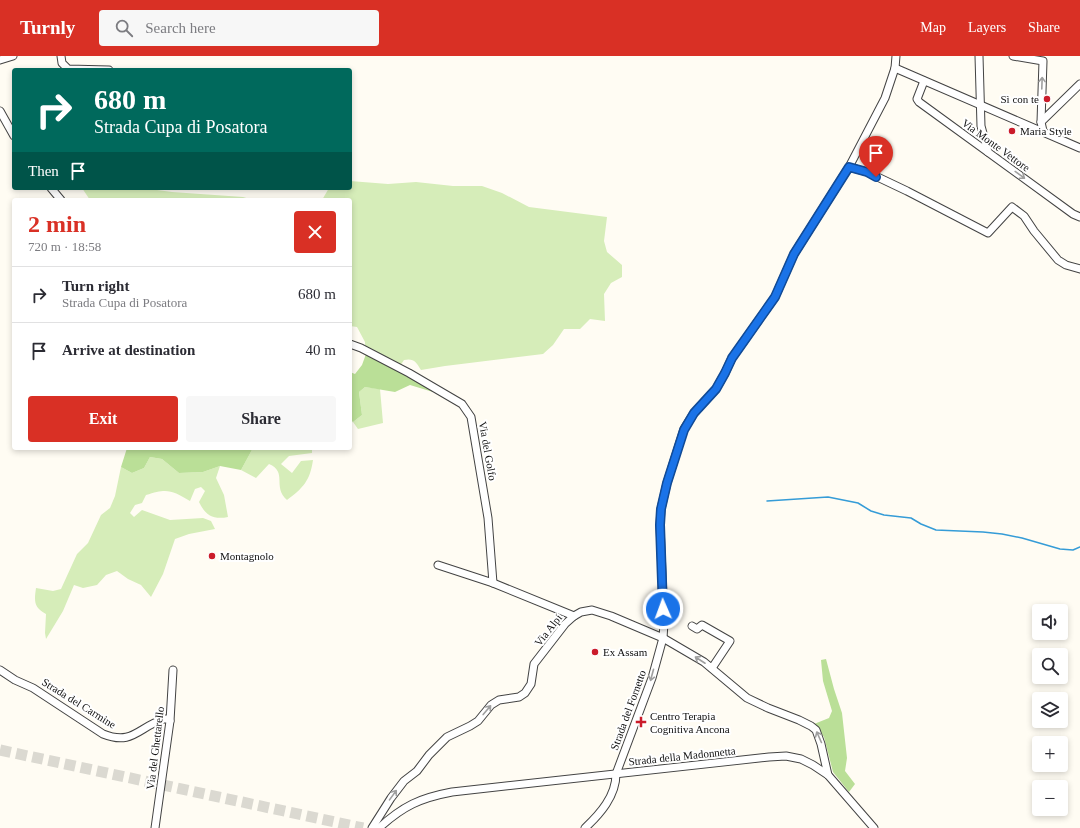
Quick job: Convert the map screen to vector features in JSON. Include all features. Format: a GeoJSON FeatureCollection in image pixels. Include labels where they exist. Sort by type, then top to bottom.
{"type":"FeatureCollection","features":[{"type":"Feature","properties":{"kind":"street"},"geometry":{"type":"LineString","coordinates":[[0,60],[13,56]]}},
{"type":"Feature","properties":{"kind":"street"},"geometry":{"type":"LineString","coordinates":[[61,56],[62,62],[66,68]]}},
{"type":"Feature","properties":{"kind":"street","name":"Strada del Fornetto"},"geometry":{"type":"LineString","coordinates":[[585,828],[597,817],[613,792],[616,783],[616,774],[652,678],[663,638],[664,623],[660,525],[661,509],[667,483],[684,430],[694,413],[716,389],[732,358],[775,297],[794,254],[849,167],[885,98],[895,68],[896,56]]}},
{"type":"Feature","properties":{"kind":"street"},"geometry":{"type":"LineString","coordinates":[[979,56],[980,126],[988,152]]}},
{"type":"Feature","properties":{"kind":"street"},"geometry":{"type":"LineString","coordinates":[[1013,56],[1044,59],[1041,122],[1042,132]]}},
{"type":"Feature","properties":{"kind":"street","name":"Via Monte Vettore"},"geometry":{"type":"LineString","coordinates":[[895,68],[1080,148]]}},
{"type":"Feature","properties":{"kind":"street","name":"Via Monte Vettore"},"geometry":{"type":"LineString","coordinates":[[924,81],[917,99],[919,102],[1073,214],[1080,217]]}},
{"type":"Feature","properties":{"kind":"street"},"geometry":{"type":"LineString","coordinates":[[1041,122],[1080,84]]}},
{"type":"Feature","properties":{"kind":"street"},"geometry":{"type":"LineString","coordinates":[[0,111],[12,132]]}},
{"type":"Feature","properties":{"kind":"street"},"geometry":{"type":"LineString","coordinates":[[849,167],[867,172],[988,233],[1012,207],[1024,216],[1034,231],[1058,260],[1066,265],[1080,269]]}},
{"type":"Feature","properties":{"kind":"street","name":"Via del Golfo"},"geometry":{"type":"LineString","coordinates":[[352,345],[409,373],[462,404],[466,408],[471,417],[488,518],[493,583]]}},
{"type":"Feature","properties":{"kind":"street"},"geometry":{"type":"LineString","coordinates":[[438,565],[493,583],[574,616]]}},
{"type":"Feature","properties":{"kind":"street","name":"Via Alpi"},"geometry":{"type":"LineString","coordinates":[[372,828],[390,798],[404,781],[417,771],[429,754],[447,737],[478,721],[490,705],[499,700],[519,697],[525,693],[531,684],[534,664],[565,624],[581,612],[592,610],[611,616],[663,638],[712,668],[747,698],[811,726],[816,730],[821,744],[828,775]]}},
{"type":"Feature","properties":{"kind":"street"},"geometry":{"type":"LineString","coordinates":[[692,626],[697,629],[702,625],[730,641],[712,668]]}},
{"type":"Feature","properties":{"kind":"street","name":"Strada del Carmine"},"geometry":{"type":"LineString","coordinates":[[0,670],[15,680],[33,688],[103,734],[113,738],[130,736],[164,719],[168,719],[170,721]]}},
{"type":"Feature","properties":{"kind":"street","name":"Via del Ghettarello"},"geometry":{"type":"LineString","coordinates":[[155,828],[170,721],[173,670]]}},
{"type":"Feature","properties":{"kind":"street","name":"Strada della Madonnetta"},"geometry":{"type":"LineString","coordinates":[[379,828],[409,805],[452,792],[769,756],[786,756],[801,759],[828,775],[874,828]]}},
{"type":"Feature","properties":{"kind":"green space"},"geometry":{"type":"Polygon","coordinates":[[[352,181],[388,184],[416,182],[453,186],[482,186],[502,193],[529,207],[607,217],[604,241],[607,252],[622,265],[622,277],[611,283],[604,294],[605,321],[590,319],[580,329],[564,329],[553,345],[543,354],[421,370],[414,361],[410,360],[404,360],[400,366],[365,346],[365,342],[357,327],[352,326],[352,198],[323,198],[328,190],[352,190],[352,181]]]}},
{"type":"Feature","properties":{"kind":"green space"},"geometry":{"type":"Polygon","coordinates":[[[83,190],[157,190],[246,198],[89,198],[83,190]]]}},
{"type":"Feature","properties":{"kind":"green space"},"geometry":{"type":"Polygon","coordinates":[[[366,354],[410,377],[433,392],[410,385],[395,392],[365,387],[359,392],[362,415],[353,422],[352,373],[355,374],[362,365],[366,354]]]}},
{"type":"Feature","properties":{"kind":"green space"},"geometry":{"type":"Polygon","coordinates":[[[365,387],[380,389],[383,423],[358,429],[353,422],[362,415],[359,392],[365,387]]]}},
{"type":"Feature","properties":{"kind":"green space"},"geometry":{"type":"Polygon","coordinates":[[[126,450],[252,450],[241,470],[220,466],[203,472],[179,473],[162,459],[150,457],[144,468],[132,473],[121,467],[126,450]]]}},
{"type":"Feature","properties":{"kind":"green space"},"geometry":{"type":"Polygon","coordinates":[[[252,450],[312,450],[312,453],[289,456],[281,464],[292,473],[301,461],[313,460],[308,479],[297,492],[287,500],[281,490],[278,471],[275,467],[269,464],[256,478],[241,470],[252,450]]]}},
{"type":"Feature","properties":{"kind":"green space"},"geometry":{"type":"Polygon","coordinates":[[[150,457],[162,459],[179,473],[203,472],[220,466],[216,478],[224,495],[228,517],[218,518],[210,516],[204,510],[199,502],[205,491],[201,487],[195,489],[190,501],[174,492],[169,491],[159,491],[146,495],[142,503],[135,505],[130,513],[134,517],[142,510],[170,520],[203,518],[211,521],[215,529],[189,534],[175,539],[163,574],[151,597],[141,585],[128,579],[117,571],[106,575],[97,585],[83,588],[74,585],[63,611],[46,639],[46,614],[39,609],[36,604],[36,588],[53,591],[61,589],[77,554],[88,543],[101,515],[110,508],[115,496],[121,467],[132,473],[144,468],[150,457]]]}},
{"type":"Feature","properties":{"kind":"green space"},"geometry":{"type":"Polygon","coordinates":[[[826,659],[842,713],[847,758],[845,771],[855,784],[849,792],[833,772],[824,737],[814,724],[829,718],[832,711],[823,681],[821,660],[826,659]]]}},
{"type":"Feature","properties":{"kind":"waterway"},"geometry":{"type":"LineString","coordinates":[[767,501],[828,497],[858,503],[871,511],[884,515],[911,518],[936,530],[1002,534],[1060,549],[1073,550],[1080,547]]}},
{"type":"Feature","properties":{"kind":"tunnel"},"geometry":{"type":"LineString","coordinates":[[0,750],[363,828]]}},
{"type":"Feature","properties":{"kind":"place","name":"Sì con te"},"geometry":{"type":"Point","coordinates":[1047,99]}},
{"type":"Feature","properties":{"kind":"place","name":"Maria Style"},"geometry":{"type":"Point","coordinates":[1012,131]}},
{"type":"Feature","properties":{"kind":"place","name":"Montagnolo"},"geometry":{"type":"Point","coordinates":[212,556]}},
{"type":"Feature","properties":{"kind":"place","name":"Ex Assam"},"geometry":{"type":"Point","coordinates":[595,652]}},
{"type":"Feature","properties":{"kind":"place","name":"Centro Terapia Cognitiva Ancona"},"geometry":{"type":"Point","coordinates":[641,722]}},
{"type":"Feature","properties":{"kind":"route"},"geometry":{"type":"LineString","coordinates":[[663,609],[660,525],[661,509],[676,452],[684,430],[694,413],[716,389],[732,358],[775,297],[794,254],[849,167],[867,172],[876,177]]}}]}
